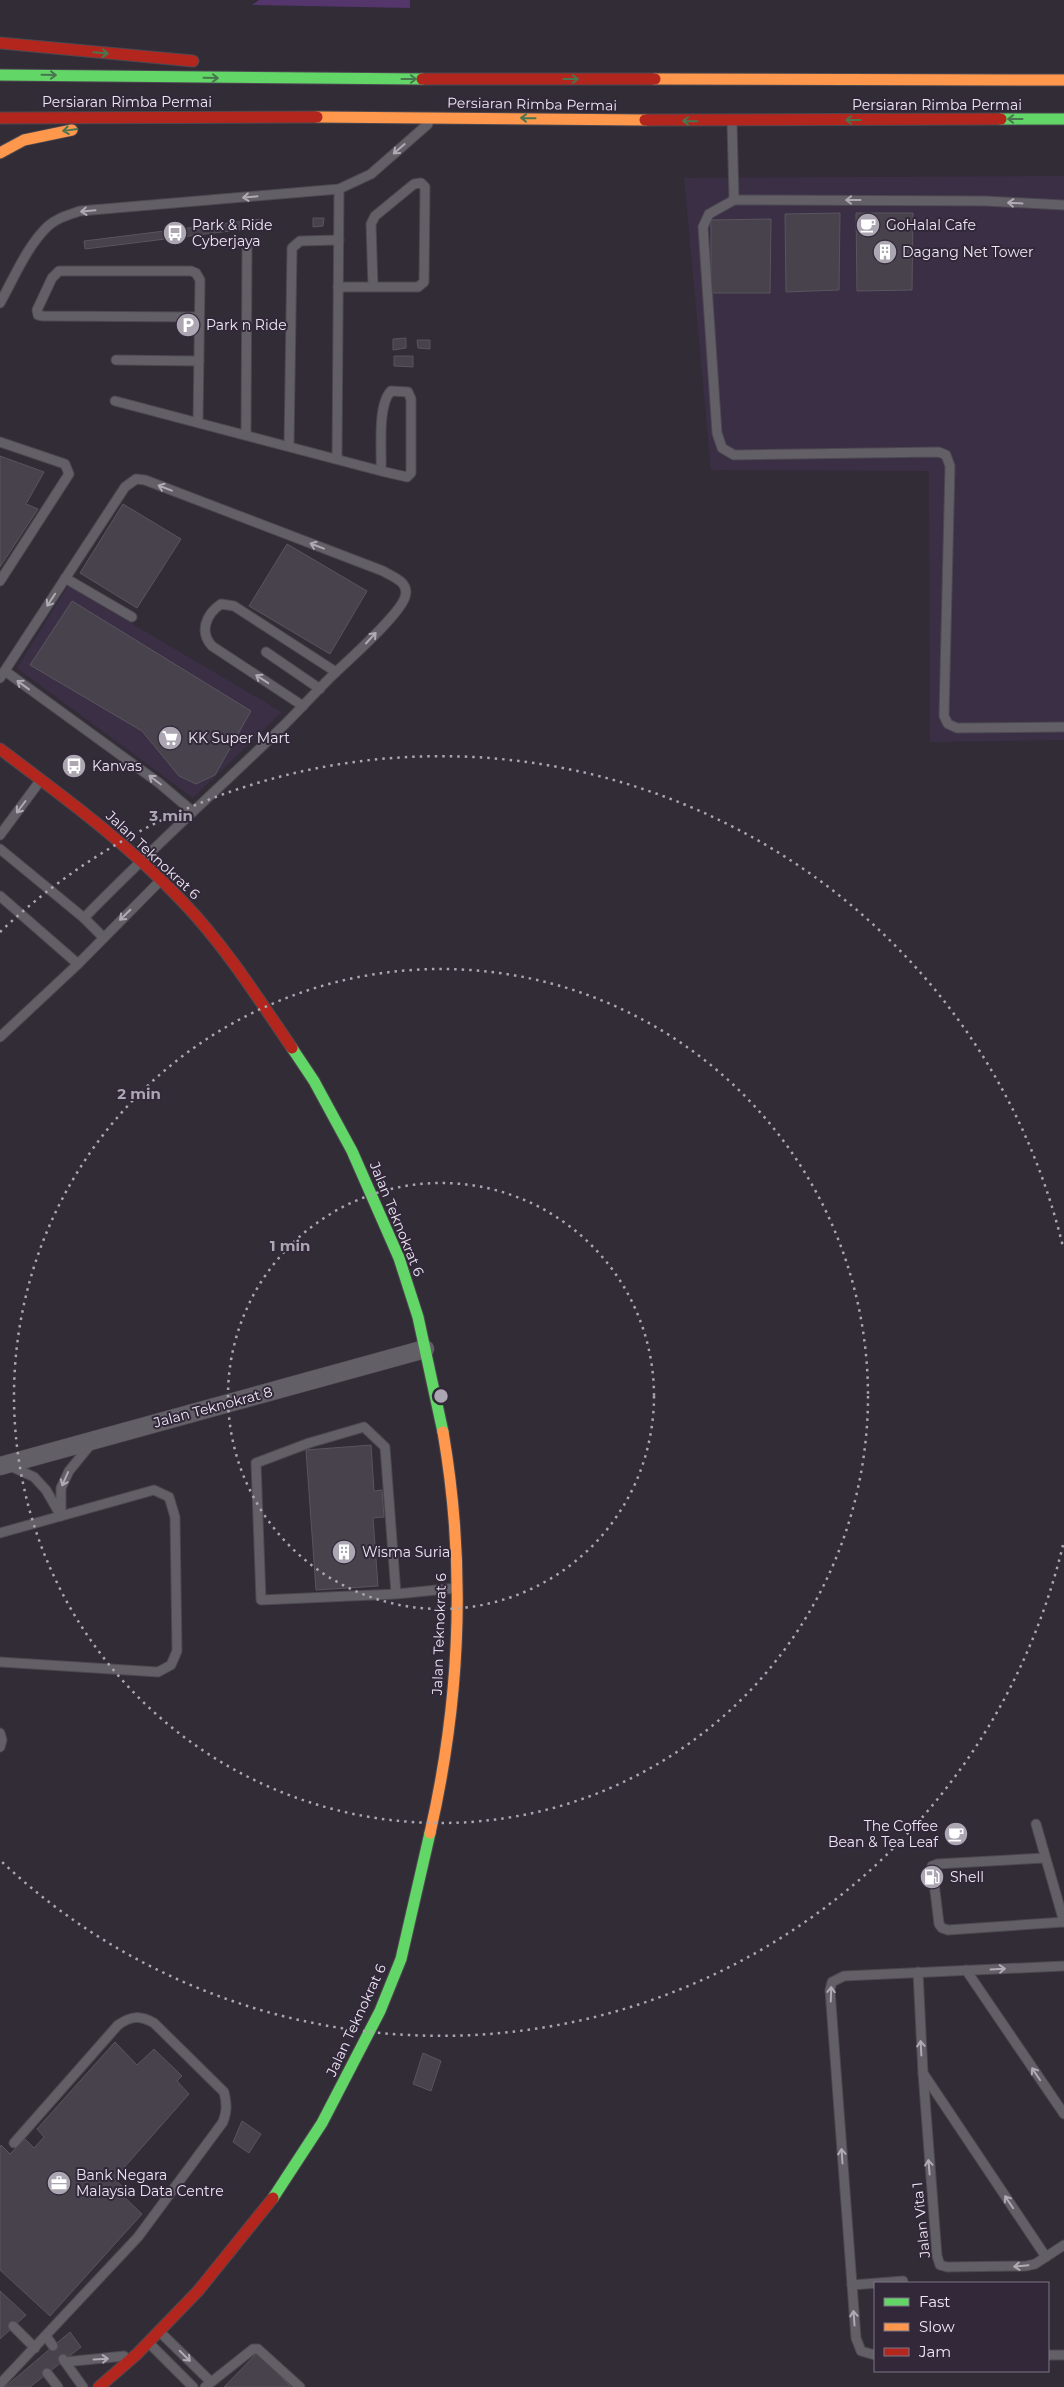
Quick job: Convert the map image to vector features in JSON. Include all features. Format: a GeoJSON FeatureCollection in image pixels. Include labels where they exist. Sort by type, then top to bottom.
{"type":"FeatureCollection","features":[{"type":"Feature","properties":{"kind":"main road"},"geometry":{"type":"LineString","coordinates":[[0,43],[204,62]]}},
{"type":"Feature","properties":{"kind":"main road"},"geometry":{"type":"LineString","coordinates":[[234,65],[382,79]]}},
{"type":"Feature","properties":{"kind":"main road","name":"Persiaran Rimba Permai"},"geometry":{"type":"LineString","coordinates":[[0,75],[382,79],[1061,80]]}},
{"type":"Feature","properties":{"kind":"main road"},"geometry":{"type":"LineString","coordinates":[[0,153],[24,140],[50,133],[188,117]]}},
{"type":"Feature","properties":{"kind":"main road","name":"Persiaran Rimba Permai"},"geometry":{"type":"LineString","coordinates":[[0,118],[436,117],[732,121],[1062,119]]}},
{"type":"Feature","properties":{"kind":"main road","name":"Jalan Teknokrat 6"},"geometry":{"type":"LineString","coordinates":[[0,750],[42,779],[91,817],[183,902],[236,966],[314,1081],[352,1151],[399,1258],[418,1316],[443,1433],[453,1494],[458,1588],[454,1687],[441,1785],[401,1959],[384,2002],[322,2123],[266,2208],[198,2290],[137,2354],[99,2387]]}},
{"type":"Feature","properties":{"kind":"street","name":"Jalan Teknokrat 8"},"geometry":{"type":"LineString","coordinates":[[3,1465],[425,1349]]}},
{"type":"Feature","properties":{"kind":"lane"},"geometry":{"type":"LineString","coordinates":[[0,303],[36,240],[48,226],[62,217],[80,211],[339,189],[370,174],[436,117]]}},
{"type":"Feature","properties":{"kind":"lane"},"geometry":{"type":"LineString","coordinates":[[732,121],[735,200]]}},
{"type":"Feature","properties":{"kind":"lane"},"geometry":{"type":"LineString","coordinates":[[338,287],[373,287],[418,287],[424,282],[425,187],[421,183],[414,184],[375,216],[371,224],[373,287]]}},
{"type":"Feature","properties":{"kind":"lane"},"geometry":{"type":"LineString","coordinates":[[337,459],[339,189]]}},
{"type":"Feature","properties":{"kind":"lane"},"geometry":{"type":"LineString","coordinates":[[1064,205],[985,201],[735,200],[709,214],[704,227],[717,433],[722,448],[734,455],[939,452],[946,456],[950,466],[944,716],[948,724],[957,728],[1064,727]]}},
{"type":"Feature","properties":{"kind":"lane"},"geometry":{"type":"LineString","coordinates":[[289,446],[292,248],[300,240],[338,240]]}},
{"type":"Feature","properties":{"kind":"lane"},"geometry":{"type":"LineString","coordinates":[[246,434],[247,248]]}},
{"type":"Feature","properties":{"kind":"lane"},"geometry":{"type":"LineString","coordinates":[[198,422],[200,280],[196,273],[191,271],[59,272],[52,278],[37,310],[38,315],[43,316],[199,317]]}},
{"type":"Feature","properties":{"kind":"lane"},"geometry":{"type":"LineString","coordinates":[[116,360],[199,361]]}},
{"type":"Feature","properties":{"kind":"lane"},"geometry":{"type":"LineString","coordinates":[[115,401],[246,434],[381,471],[407,477],[411,473],[411,399],[408,392],[401,390],[391,391],[386,396],[383,406],[381,471]]}},
{"type":"Feature","properties":{"kind":"lane"},"geometry":{"type":"LineString","coordinates":[[0,442],[65,464],[69,474],[0,581]]}},
{"type":"Feature","properties":{"kind":"lane"},"geometry":{"type":"LineString","coordinates":[[84,918],[139,861],[192,811],[303,706],[320,689],[400,607],[406,596],[406,589],[402,581],[383,571],[145,480],[136,479],[125,487],[2,675],[159,782],[192,811]]}},
{"type":"Feature","properties":{"kind":"lane"},"geometry":{"type":"LineString","coordinates":[[66,578],[132,617]]}},
{"type":"Feature","properties":{"kind":"lane"},"geometry":{"type":"LineString","coordinates":[[303,706],[212,646],[205,634],[205,626],[210,613],[221,604],[234,606],[336,672]]}},
{"type":"Feature","properties":{"kind":"lane"},"geometry":{"type":"LineString","coordinates":[[266,652],[320,689]]}},
{"type":"Feature","properties":{"kind":"lane"},"geometry":{"type":"LineString","coordinates":[[0,835],[42,779]]}},
{"type":"Feature","properties":{"kind":"lane"},"geometry":{"type":"LineString","coordinates":[[0,848],[84,918],[102,937]]}},
{"type":"Feature","properties":{"kind":"lane"},"geometry":{"type":"LineString","coordinates":[[0,1037],[78,964],[102,937],[160,881]]}},
{"type":"Feature","properties":{"kind":"lane"},"geometry":{"type":"LineString","coordinates":[[0,896],[78,964]]}},
{"type":"Feature","properties":{"kind":"lane"},"geometry":{"type":"LineString","coordinates":[[396,1594],[385,1447],[364,1427],[308,1443],[256,1463],[260,1600],[396,1594],[458,1588]]}},
{"type":"Feature","properties":{"kind":"lane"},"geometry":{"type":"LineString","coordinates":[[61,1516],[61,1488],[69,1471],[94,1440]]}},
{"type":"Feature","properties":{"kind":"lane"},"geometry":{"type":"LineString","coordinates":[[3,1465],[34,1477],[46,1490],[61,1516]]}},
{"type":"Feature","properties":{"kind":"lane"},"geometry":{"type":"LineString","coordinates":[[0,1533],[154,1490],[169,1497],[175,1517],[177,1651],[171,1665],[158,1672],[0,1662]]}},
{"type":"Feature","properties":{"kind":"lane"},"geometry":{"type":"LineString","coordinates":[[0,1733],[2,1740],[0,1747]]}},
{"type":"Feature","properties":{"kind":"lane"},"geometry":{"type":"LineString","coordinates":[[1036,1824],[1064,1922],[948,1930],[942,1928],[939,1924],[932,1866],[937,1864],[1045,1858]]}},
{"type":"Feature","properties":{"kind":"lane"},"geometry":{"type":"LineString","coordinates":[[1054,1892],[1064,1889]]}},
{"type":"Feature","properties":{"kind":"lane"},"geometry":{"type":"LineString","coordinates":[[874,2354],[861,2351],[857,2344],[830,1990],[832,1982],[844,1976],[1064,1966]]}},
{"type":"Feature","properties":{"kind":"lane"},"geometry":{"type":"LineString","coordinates":[[966,1970],[1064,2114]]}},
{"type":"Feature","properties":{"kind":"lane"},"geometry":{"type":"LineString","coordinates":[[918,1972],[923,2073],[1046,2257]]}},
{"type":"Feature","properties":{"kind":"lane"},"geometry":{"type":"LineString","coordinates":[[0,2384],[34,2353],[46,2336],[152,2221],[223,2122],[227,2111],[227,2102],[224,2092],[154,2023],[143,2017],[134,2017],[118,2025],[14,2143]]}},
{"type":"Feature","properties":{"kind":"lane","name":"Jalan Vita 1"},"geometry":{"type":"LineString","coordinates":[[923,2073],[927,2150],[938,2262],[940,2265],[947,2267],[1018,2267],[1035,2264],[1064,2245]]}},
{"type":"Feature","properties":{"kind":"lane"},"geometry":{"type":"LineString","coordinates":[[890,2282],[903,2281]]}},
{"type":"Feature","properties":{"kind":"lane"},"geometry":{"type":"LineString","coordinates":[[852,2285],[874,2283]]}},
{"type":"Feature","properties":{"kind":"lane"},"geometry":{"type":"LineString","coordinates":[[13,2326],[34,2353]]}},
{"type":"Feature","properties":{"kind":"lane"},"geometry":{"type":"LineString","coordinates":[[159,2331],[208,2384],[253,2350],[258,2349],[300,2387]]}},
{"type":"Feature","properties":{"kind":"lane"},"geometry":{"type":"LineString","coordinates":[[46,2336],[53,2346]]}},
{"type":"Feature","properties":{"kind":"lane"},"geometry":{"type":"LineString","coordinates":[[148,2342],[193,2387]]}},
{"type":"Feature","properties":{"kind":"lane"},"geometry":{"type":"LineString","coordinates":[[83,2387],[64,2360],[115,2358],[137,2354]]}},
{"type":"Feature","properties":{"kind":"lane"},"geometry":{"type":"LineString","coordinates":[[1049,2355],[1064,2355]]}},
{"type":"Feature","properties":{"kind":"lane"},"geometry":{"type":"LineString","coordinates":[[48,2387],[48,2374],[58,2387]]}},
{"type":"Feature","properties":{"kind":"shaded area"},"geometry":{"type":"Polygon","coordinates":[[[259,0],[410,0],[410,8],[252,5],[259,0]]]}},
{"type":"Feature","properties":{"kind":"shaded area"},"geometry":{"type":"Polygon","coordinates":[[[1064,176],[1064,740],[930,742],[929,471],[711,470],[684,178],[1064,176]]]}},
{"type":"Feature","properties":{"kind":"shaded area"},"geometry":{"type":"Polygon","coordinates":[[[68,586],[282,712],[193,798],[17,668],[68,586]]]}},
{"type":"Feature","properties":{"kind":"building"},"geometry":{"type":"Polygon","coordinates":[[[840,213],[839,290],[786,292],[785,214],[840,213]]]}},
{"type":"Feature","properties":{"kind":"building","name":"Dagang Net Tower"},"geometry":{"type":"Polygon","coordinates":[[[856,213],[913,213],[912,290],[857,291],[856,213]]]}},
{"type":"Feature","properties":{"kind":"building"},"geometry":{"type":"Polygon","coordinates":[[[313,218],[324,218],[323,226],[313,227],[313,218]]]}},
{"type":"Feature","properties":{"kind":"building"},"geometry":{"type":"Polygon","coordinates":[[[261,219],[262,227],[85,249],[84,241],[261,219]]]}},
{"type":"Feature","properties":{"kind":"building"},"geometry":{"type":"Polygon","coordinates":[[[771,219],[770,293],[711,293],[711,220],[771,219]]]}},
{"type":"Feature","properties":{"kind":"building"},"geometry":{"type":"Polygon","coordinates":[[[406,338],[406,348],[393,350],[393,339],[406,338]]]}},
{"type":"Feature","properties":{"kind":"building"},"geometry":{"type":"Polygon","coordinates":[[[417,340],[430,340],[430,349],[418,348],[417,340]]]}},
{"type":"Feature","properties":{"kind":"building"},"geometry":{"type":"Polygon","coordinates":[[[394,356],[413,356],[413,367],[394,366],[394,356]]]}},
{"type":"Feature","properties":{"kind":"building"},"geometry":{"type":"Polygon","coordinates":[[[0,456],[44,472],[26,504],[38,509],[0,567],[0,456]]]}},
{"type":"Feature","properties":{"kind":"building"},"geometry":{"type":"Polygon","coordinates":[[[123,504],[181,539],[137,608],[80,573],[123,504]]]}},
{"type":"Feature","properties":{"kind":"building"},"geometry":{"type":"Polygon","coordinates":[[[287,544],[367,591],[330,654],[249,606],[287,544]]]}},
{"type":"Feature","properties":{"kind":"building"},"geometry":{"type":"Polygon","coordinates":[[[72,601],[251,711],[215,775],[196,784],[179,776],[142,731],[30,665],[72,601]]]}},
{"type":"Feature","properties":{"kind":"building","name":"Wisma Suria"},"geometry":{"type":"Polygon","coordinates":[[[371,1445],[374,1491],[382,1490],[384,1517],[373,1518],[378,1586],[316,1590],[306,1450],[371,1445]]]}},
{"type":"Feature","properties":{"kind":"building","name":"Bank Negara Malaysia Data Centre"},"geometry":{"type":"Polygon","coordinates":[[[115,2042],[137,2065],[154,2049],[182,2076],[177,2081],[189,2094],[114,2179],[122,2186],[118,2191],[142,2214],[50,2316],[0,2270],[0,2147],[1,2145],[10,2154],[25,2139],[34,2148],[44,2137],[37,2129],[115,2042]]]}},
{"type":"Feature","properties":{"kind":"building"},"geometry":{"type":"Polygon","coordinates":[[[423,2053],[441,2061],[431,2091],[413,2084],[423,2053]]]}},
{"type":"Feature","properties":{"kind":"building"},"geometry":{"type":"Polygon","coordinates":[[[242,2121],[261,2134],[249,2153],[233,2142],[242,2121]]]}},
{"type":"Feature","properties":{"kind":"building"},"geometry":{"type":"Polygon","coordinates":[[[0,2291],[26,2315],[0,2339],[0,2291]]]}},
{"type":"Feature","properties":{"kind":"building"},"geometry":{"type":"Polygon","coordinates":[[[70,2332],[81,2347],[30,2387],[5,2387],[70,2332]]]}},
{"type":"Feature","properties":{"kind":"building"},"geometry":{"type":"Polygon","coordinates":[[[257,2353],[291,2387],[224,2387],[257,2353]]]}},
{"type":"Feature","properties":{"kind":"traffic: fast"},"geometry":{"type":"LineString","coordinates":[[0,75],[422,79]]}},
{"type":"Feature","properties":{"kind":"traffic: fast"},"geometry":{"type":"LineString","coordinates":[[1001,119],[1064,119]]}},
{"type":"Feature","properties":{"kind":"traffic: fast"},"geometry":{"type":"LineString","coordinates":[[292,1048],[314,1081],[352,1151],[399,1258],[418,1317],[443,1432]]}},
{"type":"Feature","properties":{"kind":"traffic: fast"},"geometry":{"type":"LineString","coordinates":[[273,2198],[322,2123],[380,2011],[401,1959],[430,1833]]}},
{"type":"Feature","properties":{"kind":"traffic: slow"},"geometry":{"type":"LineString","coordinates":[[655,79],[1064,80]]}},
{"type":"Feature","properties":{"kind":"traffic: slow"},"geometry":{"type":"LineString","coordinates":[[317,117],[645,120]]}},
{"type":"Feature","properties":{"kind":"traffic: slow"},"geometry":{"type":"LineString","coordinates":[[0,153],[24,140],[72,130]]}},
{"type":"Feature","properties":{"kind":"traffic: slow"},"geometry":{"type":"LineString","coordinates":[[430,1833],[448,1734],[456,1633],[455,1532],[443,1432]]}},
{"type":"Feature","properties":{"kind":"traffic: jam"},"geometry":{"type":"LineString","coordinates":[[0,43],[193,61]]}},
{"type":"Feature","properties":{"kind":"traffic: jam"},"geometry":{"type":"LineString","coordinates":[[422,79],[655,79]]}},
{"type":"Feature","properties":{"kind":"traffic: jam"},"geometry":{"type":"LineString","coordinates":[[0,118],[317,117]]}},
{"type":"Feature","properties":{"kind":"traffic: jam"},"geometry":{"type":"LineString","coordinates":[[645,120],[1001,119]]}},
{"type":"Feature","properties":{"kind":"traffic: jam"},"geometry":{"type":"LineString","coordinates":[[0,749],[72,803],[118,841],[183,902],[227,954],[292,1048]]}},
{"type":"Feature","properties":{"kind":"traffic: jam"},"geometry":{"type":"LineString","coordinates":[[99,2387],[137,2354],[198,2291],[273,2198]]}},
{"type":"Feature","properties":{"kind":"place","name":"GoHalal Cafe"},"geometry":{"type":"Point","coordinates":[868,225]}},
{"type":"Feature","properties":{"kind":"place","name":"Park & Ride Cyberjaya"},"geometry":{"type":"Point","coordinates":[175,233]}},
{"type":"Feature","properties":{"kind":"place","name":"Dagang Net Tower"},"geometry":{"type":"Point","coordinates":[885,252]}},
{"type":"Feature","properties":{"kind":"place","name":"Park n Ride"},"geometry":{"type":"Point","coordinates":[188,325]}},
{"type":"Feature","properties":{"kind":"place","name":"KK Super Mart"},"geometry":{"type":"Point","coordinates":[170,738]}},
{"type":"Feature","properties":{"kind":"place","name":"Kanvas"},"geometry":{"type":"Point","coordinates":[74,766]}},
{"type":"Feature","properties":{"kind":"place","name":"Wisma Suria"},"geometry":{"type":"Point","coordinates":[344,1552]}},
{"type":"Feature","properties":{"kind":"place","name":"The Coffee Bean & Tea Leaf"},"geometry":{"type":"Point","coordinates":[956,1834]}},
{"type":"Feature","properties":{"kind":"place","name":"Shell"},"geometry":{"type":"Point","coordinates":[932,1877]}},
{"type":"Feature","properties":{"kind":"place","name":"Bank Negara Malaysia Data Centre"},"geometry":{"type":"Point","coordinates":[59,2183]}}]}
